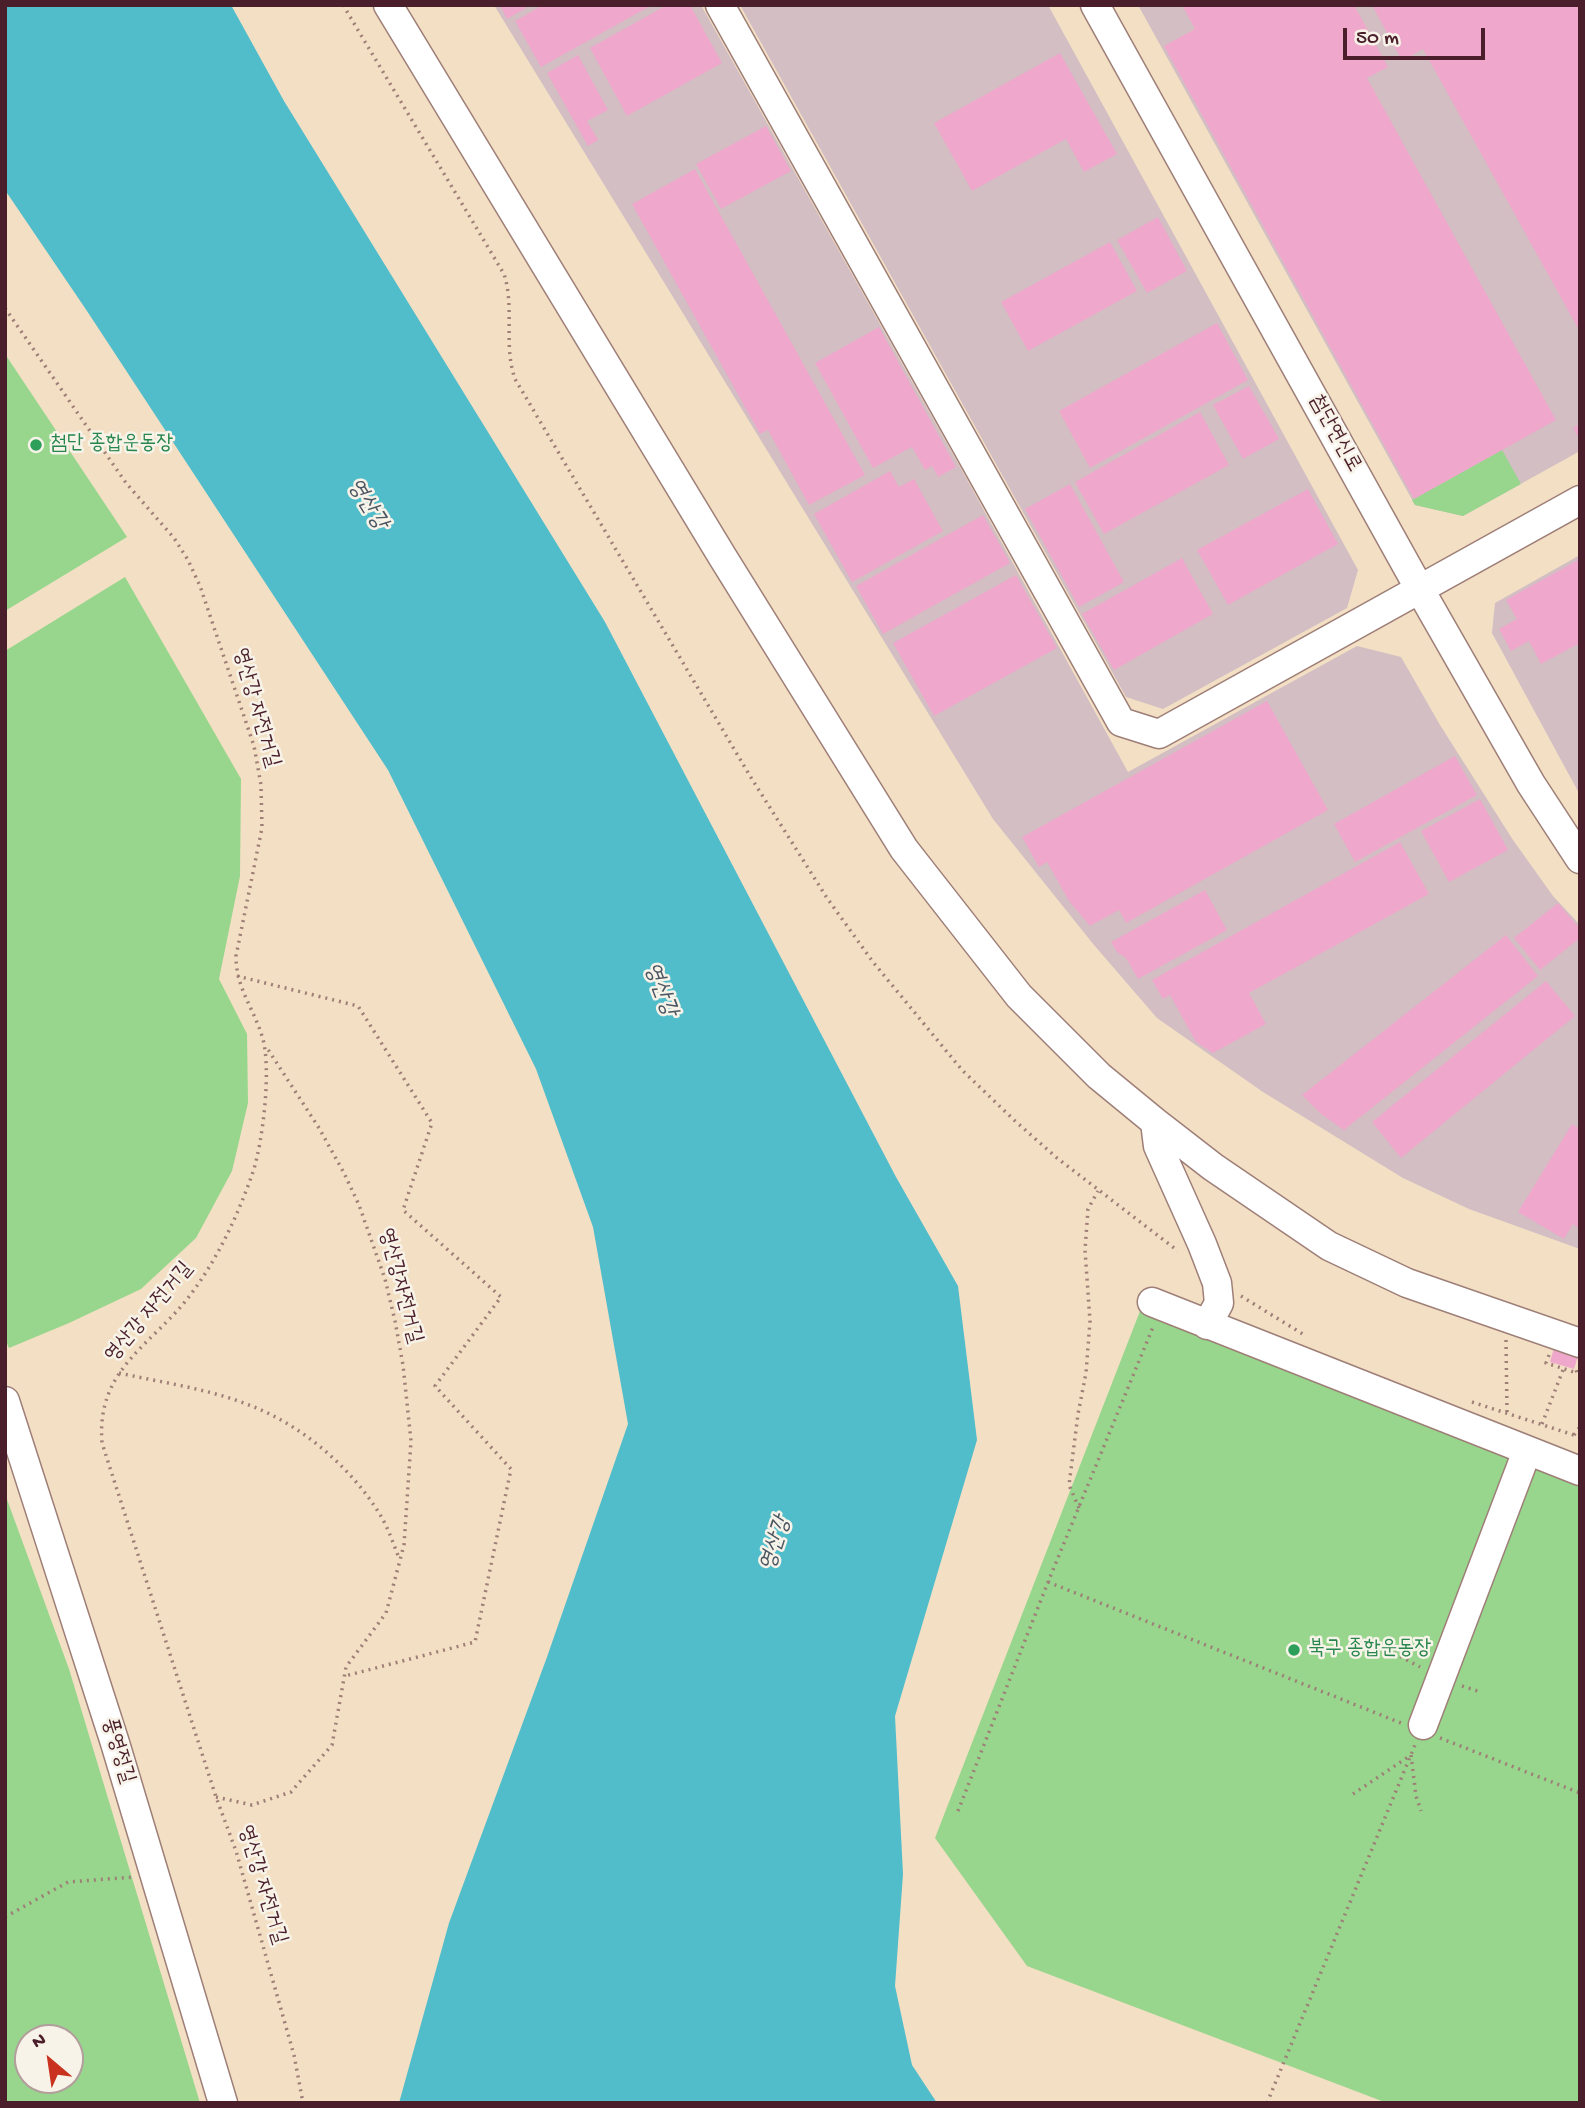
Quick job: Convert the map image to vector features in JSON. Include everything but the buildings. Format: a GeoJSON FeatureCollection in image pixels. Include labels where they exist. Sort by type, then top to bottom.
{"type":"FeatureCollection","features":[{"type":"Feature","properties":{"kind":"street"},"geometry":{"type":"LineString","coordinates":[[388,5],[722,556],[904,849],[1019,996],[1099,1076],[1155,1122],[1213,1167],[1329,1245],[1407,1283],[1580,1343]]}},
{"type":"Feature","properties":{"kind":"street"},"geometry":{"type":"LineString","coordinates":[[720,5],[1121,722],[1159,734],[1580,500]]}},
{"type":"Feature","properties":{"kind":"street","name":"첨단연신로"},"geometry":{"type":"LineString","coordinates":[[1095,5],[1419,588],[1531,784],[1580,859]]}},
{"type":"Feature","properties":{"kind":"street"},"geometry":{"type":"LineString","coordinates":[[1155,1122],[1158,1146],[1217,1283],[1219,1303],[1207,1325]]}},
{"type":"Feature","properties":{"kind":"street"},"geometry":{"type":"LineString","coordinates":[[1157,1304],[1580,1471]]}},
{"type":"Feature","properties":{"kind":"street","name":"풍영정길"},"geometry":{"type":"LineString","coordinates":[[5,1401],[116,1743],[223,2103]]}},
{"type":"Feature","properties":{"kind":"street"},"geometry":{"type":"LineString","coordinates":[[1422,1728],[1527,1451]]}},
{"type":"Feature","properties":{"kind":"path","name":"영산강 자전거길"},"geometry":{"type":"LineString","coordinates":[[5,308],[126,483],[174,538],[188,560],[200,586],[254,746],[261,785],[262,828],[236,956],[237,976],[265,1045],[264,1120],[253,1170],[215,1258],[190,1295],[119,1373],[103,1406],[101,1425],[102,1443],[216,1797],[236,1851],[294,2055],[303,2103]]}},
{"type":"Feature","properties":{"kind":"path"},"geometry":{"type":"LineString","coordinates":[[237,976],[359,1006],[432,1123],[403,1210],[502,1297],[435,1386],[511,1469],[475,1642],[345,1676]]}},
{"type":"Feature","properties":{"kind":"path","name":"영산강자전거길"},"geometry":{"type":"LineString","coordinates":[[216,1797],[253,1805],[291,1792],[332,1745],[346,1667],[386,1613],[404,1545],[411,1441],[403,1365],[385,1279],[359,1205],[318,1128],[265,1045]]}},
{"type":"Feature","properties":{"kind":"path"},"geometry":{"type":"LineString","coordinates":[[1079,1507],[1069,1485],[1077,1414],[1086,1373],[1090,1321],[1085,1250],[1088,1209],[1098,1191]]}},
{"type":"Feature","properties":{"kind":"path"},"geometry":{"type":"LineString","coordinates":[[958,1811],[1157,1304]]}},
{"type":"Feature","properties":{"kind":"path"},"geometry":{"type":"LineString","coordinates":[[1506,1318],[1507,1412]]}},
{"type":"Feature","properties":{"kind":"path"},"geometry":{"type":"LineString","coordinates":[[1542,1424],[1563,1370]]}},
{"type":"Feature","properties":{"kind":"path"},"geometry":{"type":"LineString","coordinates":[[119,1373],[226,1397],[276,1417],[303,1434],[349,1475],[379,1513],[400,1560]]}},
{"type":"Feature","properties":{"kind":"path"},"geometry":{"type":"LineString","coordinates":[[1574,1435],[1580,1427]]}},
{"type":"Feature","properties":{"kind":"path"},"geometry":{"type":"LineString","coordinates":[[1048,1582],[1422,1728],[1580,1793]]}},
{"type":"Feature","properties":{"kind":"path"},"geometry":{"type":"LineString","coordinates":[[1267,2103],[1422,1728]]}},
{"type":"Feature","properties":{"kind":"path"},"geometry":{"type":"LineString","coordinates":[[1353,1794],[1411,1755]]}},
{"type":"Feature","properties":{"kind":"path"},"geometry":{"type":"LineString","coordinates":[[1411,1755],[1416,1796],[1421,1811]]}},
{"type":"Feature","properties":{"kind":"path"},"geometry":{"type":"LineString","coordinates":[[5,1917],[68,1882],[155,1875]]}},
{"type":"Feature","properties":{"kind":"shaded area"},"geometry":{"type":"Polygon","coordinates":[[[494,5],[701,5],[1128,772],[1357,646],[1401,657],[1440,725],[1513,840],[1553,896],[1580,925],[1580,1249],[1469,1209],[1403,1178],[1263,1092],[1157,1018],[1094,945],[993,819],[494,5]]]}},
{"type":"Feature","properties":{"kind":"shaded area"},"geometry":{"type":"Polygon","coordinates":[[[740,5],[1048,5],[1358,570],[1347,608],[1163,709],[1126,697],[740,5]]]}},
{"type":"Feature","properties":{"kind":"shaded area"},"geometry":{"type":"Polygon","coordinates":[[[1138,5],[1580,5],[1580,451],[1463,516],[1415,505],[1138,5]]]}},
{"type":"Feature","properties":{"kind":"shaded area"},"geometry":{"type":"Polygon","coordinates":[[[1580,555],[1580,795],[1492,633],[1495,603],[1580,555]]]}},
{"type":"Feature","properties":{"kind":"green space","name":"첨단 종합운동장"},"geometry":{"type":"Polygon","coordinates":[[[5,354],[127,537],[5,611],[5,354]]]}},
{"type":"Feature","properties":{"kind":"green space"},"geometry":{"type":"Polygon","coordinates":[[[1502,450],[1521,484],[1463,516],[1415,505],[1412,500],[1502,450]]]}},
{"type":"Feature","properties":{"kind":"green space"},"geometry":{"type":"Polygon","coordinates":[[[125,577],[241,779],[240,876],[219,979],[247,1034],[248,1103],[232,1171],[196,1238],[141,1289],[9,1348],[5,1339],[5,651],[125,577]]]}},
{"type":"Feature","properties":{"kind":"green space","name":"북구 종합운동장"},"geometry":{"type":"Polygon","coordinates":[[[1149,1288],[1532,1441],[1580,1463],[1580,2103],[1387,2103],[1027,1966],[935,1838],[1149,1288]]]}},
{"type":"Feature","properties":{"kind":"green space"},"geometry":{"type":"Polygon","coordinates":[[[5,1494],[69,1669],[200,2103],[5,2103],[5,1494]]]}},
{"type":"Feature","properties":{"kind":"water","name":"영산강"},"geometry":{"type":"Polygon","coordinates":[[[5,5],[231,5],[284,101],[605,622],[896,1177],[958,1286],[977,1440],[895,1716],[903,1874],[895,1986],[912,2065],[937,2103],[399,2103],[449,1923],[547,1657],[628,1424],[593,1227],[536,1069],[388,770],[5,190],[5,5]]]}},
{"type":"Feature","properties":{"kind":"place","name":"첨단 종합운동장"},"geometry":{"type":"Point","coordinates":[36,445]}},
{"type":"Feature","properties":{"kind":"place","name":"북구 종합운동장"},"geometry":{"type":"Point","coordinates":[1294,1650]}}]}
